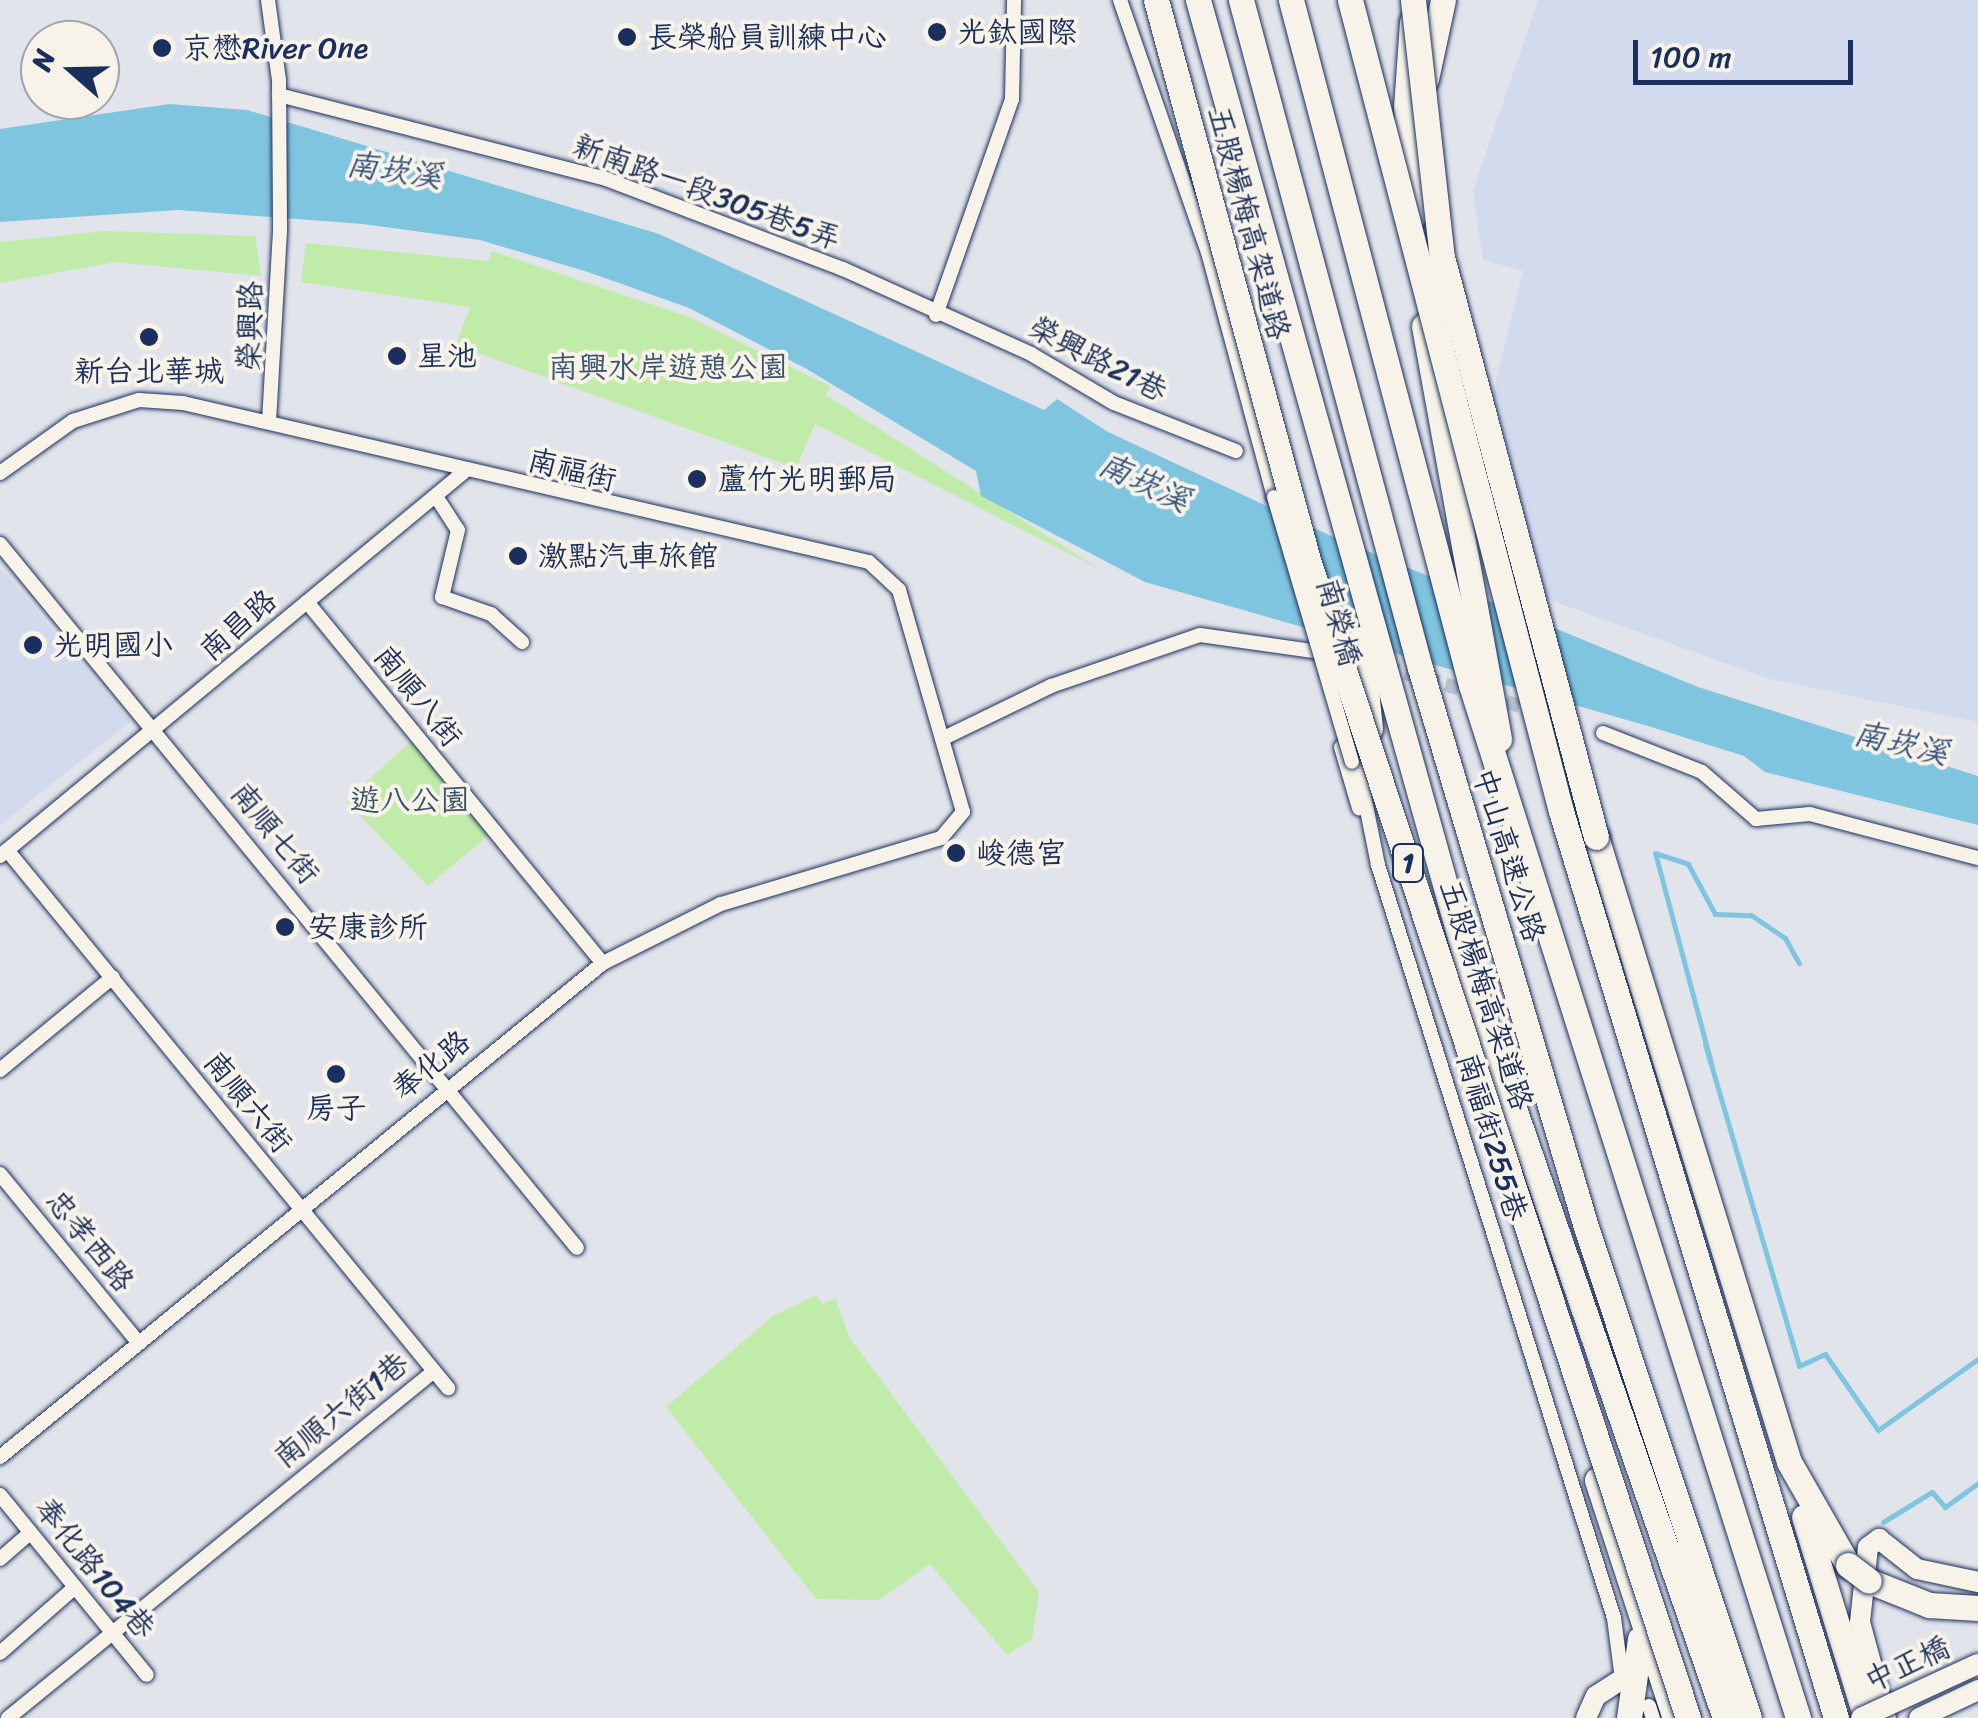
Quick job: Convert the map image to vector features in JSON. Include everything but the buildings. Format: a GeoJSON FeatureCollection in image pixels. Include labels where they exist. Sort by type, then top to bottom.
{"type":"FeatureCollection","features":[{"type":"Feature","properties":{"kind":"highway","name":"五股楊梅高架道路"},"geometry":{"type":"LineString","coordinates":[[1156,0],[1308,560],[1688,1718]]}},
{"type":"Feature","properties":{"kind":"highway"},"geometry":{"type":"LineString","coordinates":[[1184,0],[1222,101]]}},
{"type":"Feature","properties":{"kind":"highway"},"geometry":{"type":"LineString","coordinates":[[1198,0],[1222,101],[1358,594],[1370,658],[1480,1010],[1725,1718]]}},
{"type":"Feature","properties":{"kind":"highway","name":"中山高速公路"},"geometry":{"type":"LineString","coordinates":[[1241,0],[1420,668],[1586,1226],[1749,1718]]}},
{"type":"Feature","properties":{"kind":"highway","name":"中山高速公路"},"geometry":{"type":"LineString","coordinates":[[1292,0],[1470,684],[1502,768],[1798,1718]]}},
{"type":"Feature","properties":{"kind":"highway"},"geometry":{"type":"LineString","coordinates":[[1350,0],[1561,811],[1836,1718]]}},
{"type":"Feature","properties":{"kind":"highway"},"geometry":{"type":"LineString","coordinates":[[1417,0],[1422,110],[1442,257],[1596,836],[1864,1718]]}},
{"type":"Feature","properties":{"kind":"highway"},"geometry":{"type":"LineString","coordinates":[[1417,0],[1406,59],[1424,330],[1468,571],[1496,694],[1502,768]]}},
{"type":"Feature","properties":{"kind":"highway"},"geometry":{"type":"LineString","coordinates":[[1414,213],[1422,110],[1434,29],[1447,0]]}},
{"type":"Feature","properties":{"kind":"highway"},"geometry":{"type":"LineString","coordinates":[[1370,658],[1367,718],[1439,989],[1638,1614],[1676,1718]]}},
{"type":"Feature","properties":{"kind":"highway"},"geometry":{"type":"LineString","coordinates":[[1789,1462],[1848,1565],[1870,1581],[1930,1605],[1978,1608]]}},
{"type":"Feature","properties":{"kind":"highway"},"geometry":{"type":"LineString","coordinates":[[1638,1614],[1643,1714]]}},
{"type":"Feature","properties":{"kind":"street"},"geometry":{"type":"LineString","coordinates":[[268,0],[279,94]]}},
{"type":"Feature","properties":{"kind":"street"},"geometry":{"type":"LineString","coordinates":[[936,314],[1012,99],[1014,0]]}},
{"type":"Feature","properties":{"kind":"street","name":"南榮橋"},"geometry":{"type":"LineString","coordinates":[[1120,0],[1209,256],[1378,866]]}},
{"type":"Feature","properties":{"kind":"street","name":"榮興路"},"geometry":{"type":"LineString","coordinates":[[269,420],[280,232],[279,94]]}},
{"type":"Feature","properties":{"kind":"street","name":"新南路一段305巷5弄"},"geometry":{"type":"LineString","coordinates":[[279,94],[606,179],[843,269],[936,314]]}},
{"type":"Feature","properties":{"kind":"street","name":"榮興路21巷"},"geometry":{"type":"LineString","coordinates":[[936,314],[1114,403],[1236,451]]}},
{"type":"Feature","properties":{"kind":"street","name":"南福街"},"geometry":{"type":"LineString","coordinates":[[0,473],[73,421],[140,400],[269,420],[464,472],[878,567],[898,590],[946,737],[958,826]]}},
{"type":"Feature","properties":{"kind":"street","name":"南昌路"},"geometry":{"type":"LineString","coordinates":[[4,853],[158,731],[307,602],[438,498],[464,472]]}},
{"type":"Feature","properties":{"kind":"street"},"geometry":{"type":"LineString","coordinates":[[438,498],[458,530],[442,597],[490,614],[522,642]]}},
{"type":"Feature","properties":{"kind":"street","name":"南順七街"},"geometry":{"type":"LineString","coordinates":[[0,544],[158,731],[577,1248]]}},
{"type":"Feature","properties":{"kind":"street","name":"南順八街"},"geometry":{"type":"LineString","coordinates":[[307,602],[603,962]]}},
{"type":"Feature","properties":{"kind":"street","name":"南福街255巷"},"geometry":{"type":"LineString","coordinates":[[946,737],[1051,686],[1200,635],[1325,650],[1359,762],[1378,866],[1614,1618],[1622,1678]]}},
{"type":"Feature","properties":{"kind":"street"},"geometry":{"type":"LineString","coordinates":[[1603,733],[1702,772],[1756,819],[1810,814],[1978,858]]}},
{"type":"Feature","properties":{"kind":"street","name":"奉化路"},"geometry":{"type":"LineString","coordinates":[[0,1457],[603,962],[722,904],[958,826]]}},
{"type":"Feature","properties":{"kind":"street","name":"南順六街"},"geometry":{"type":"LineString","coordinates":[[4,853],[113,978],[448,1388]]}},
{"type":"Feature","properties":{"kind":"street"},"geometry":{"type":"LineString","coordinates":[[0,1070],[113,978]]}},
{"type":"Feature","properties":{"kind":"street","name":"忠孝西路"},"geometry":{"type":"LineString","coordinates":[[0,1174],[138,1342]]}},
{"type":"Feature","properties":{"kind":"street","name":"南順六街1巷"},"geometry":{"type":"LineString","coordinates":[[8,1718],[110,1631],[434,1371]]}},
{"type":"Feature","properties":{"kind":"street","name":"奉化路104巷"},"geometry":{"type":"LineString","coordinates":[[0,1496],[147,1676]]}},
{"type":"Feature","properties":{"kind":"street"},"geometry":{"type":"LineString","coordinates":[[0,1559],[30,1533]]}},
{"type":"Feature","properties":{"kind":"street"},"geometry":{"type":"LineString","coordinates":[[1886,1718],[1860,1622],[1868,1547],[1879,1539],[1917,1568],[1978,1582]]}},
{"type":"Feature","properties":{"kind":"street"},"geometry":{"type":"LineString","coordinates":[[0,1653],[75,1588]]}},
{"type":"Feature","properties":{"kind":"street","name":"中正橋"},"geometry":{"type":"LineString","coordinates":[[1864,1718],[1978,1664]]}},
{"type":"Feature","properties":{"kind":"street"},"geometry":{"type":"LineString","coordinates":[[1586,1718],[1596,1696],[1622,1678]]}},
{"type":"Feature","properties":{"kind":"street","name":"中正橋"},"geometry":{"type":"LineString","coordinates":[[1920,1718],[1978,1690]]}},
{"type":"Feature","properties":{"kind":"shaded area"},"geometry":{"type":"Polygon","coordinates":[[[1538,0],[1978,0],[1978,722],[1769,679],[1547,599],[1493,392],[1523,271],[1483,260],[1473,191],[1538,0]]]}},
{"type":"Feature","properties":{"kind":"shaded area","name":"光明國小"},"geometry":{"type":"Polygon","coordinates":[[[0,567],[130,722],[0,825],[0,567]]]}},
{"type":"Feature","properties":{"kind":"green space"},"geometry":{"type":"Polygon","coordinates":[[[105,231],[255,236],[261,276],[115,262],[0,283],[0,242],[105,231]]]}},
{"type":"Feature","properties":{"kind":"green space","name":"南興水岸遊憩公園"},"geometry":{"type":"Polygon","coordinates":[[[306,243],[488,261],[492,251],[689,317],[830,386],[826,395],[1101,570],[815,424],[796,468],[456,345],[470,307],[301,282],[306,243]]]}},
{"type":"Feature","properties":{"kind":"green space","name":"遊八公園"},"geometry":{"type":"Polygon","coordinates":[[[412,740],[489,835],[428,886],[346,801],[412,740]]]}},
{"type":"Feature","properties":{"kind":"green space"},"geometry":{"type":"Polygon","coordinates":[[[816,1295],[823,1304],[835,1298],[849,1337],[1039,1592],[1032,1639],[1007,1655],[930,1564],[879,1600],[816,1599],[666,1407],[773,1316],[816,1295]]]}},
{"type":"Feature","properties":{"kind":"water","name":"南崁溪"},"geometry":{"type":"Polygon","coordinates":[[[169,104],[247,110],[659,234],[1044,410],[1057,399],[1108,432],[1331,536],[1698,687],[1978,776],[1978,825],[1765,772],[1744,756],[1648,726],[1145,582],[981,496],[976,471],[805,368],[689,308],[588,272],[480,240],[363,224],[178,210],[0,222],[0,129],[61,120],[120,120],[120,111],[169,104]]]}},
{"type":"Feature","properties":{"kind":"waterway"},"geometry":{"type":"LineString","coordinates":[[1711,1063],[1655,853],[1688,864],[1715,914],[1751,915],[1785,938],[1799,963]]}},
{"type":"Feature","properties":{"kind":"waterway"},"geometry":{"type":"LineString","coordinates":[[1705,1044],[1799,1366],[1825,1354],[1878,1430],[1978,1359]]}},
{"type":"Feature","properties":{"kind":"waterway"},"geometry":{"type":"LineString","coordinates":[[1883,1522],[1932,1492],[1945,1507],[1978,1483]]}},
{"type":"Feature","properties":{"kind":"tunnel"},"geometry":{"type":"LineString","coordinates":[[1385,667],[1537,711]]}},
{"type":"Feature","properties":{"kind":"place","name":"光鈦國際"},"geometry":{"type":"Point","coordinates":[937,32]}},
{"type":"Feature","properties":{"kind":"place","name":"長榮船員訓練中心"},"geometry":{"type":"Point","coordinates":[627,37]}},
{"type":"Feature","properties":{"kind":"place","name":"京懋River One"},"geometry":{"type":"Point","coordinates":[162,48]}},
{"type":"Feature","properties":{"kind":"place","name":"新台北華城"},"geometry":{"type":"Point","coordinates":[149,337]}},
{"type":"Feature","properties":{"kind":"place","name":"星池"},"geometry":{"type":"Point","coordinates":[397,356]}},
{"type":"Feature","properties":{"kind":"place","name":"蘆竹光明郵局"},"geometry":{"type":"Point","coordinates":[697,479]}},
{"type":"Feature","properties":{"kind":"place","name":"激點汽車旅館"},"geometry":{"type":"Point","coordinates":[518,556]}},
{"type":"Feature","properties":{"kind":"place","name":"光明國小"},"geometry":{"type":"Point","coordinates":[33,645]}},
{"type":"Feature","properties":{"kind":"place","name":"峻德宮"},"geometry":{"type":"Point","coordinates":[956,853]}},
{"type":"Feature","properties":{"kind":"place","name":"安康診所"},"geometry":{"type":"Point","coordinates":[285,927]}},
{"type":"Feature","properties":{"kind":"place","name":"房子"},"geometry":{"type":"Point","coordinates":[336,1074]}}]}
